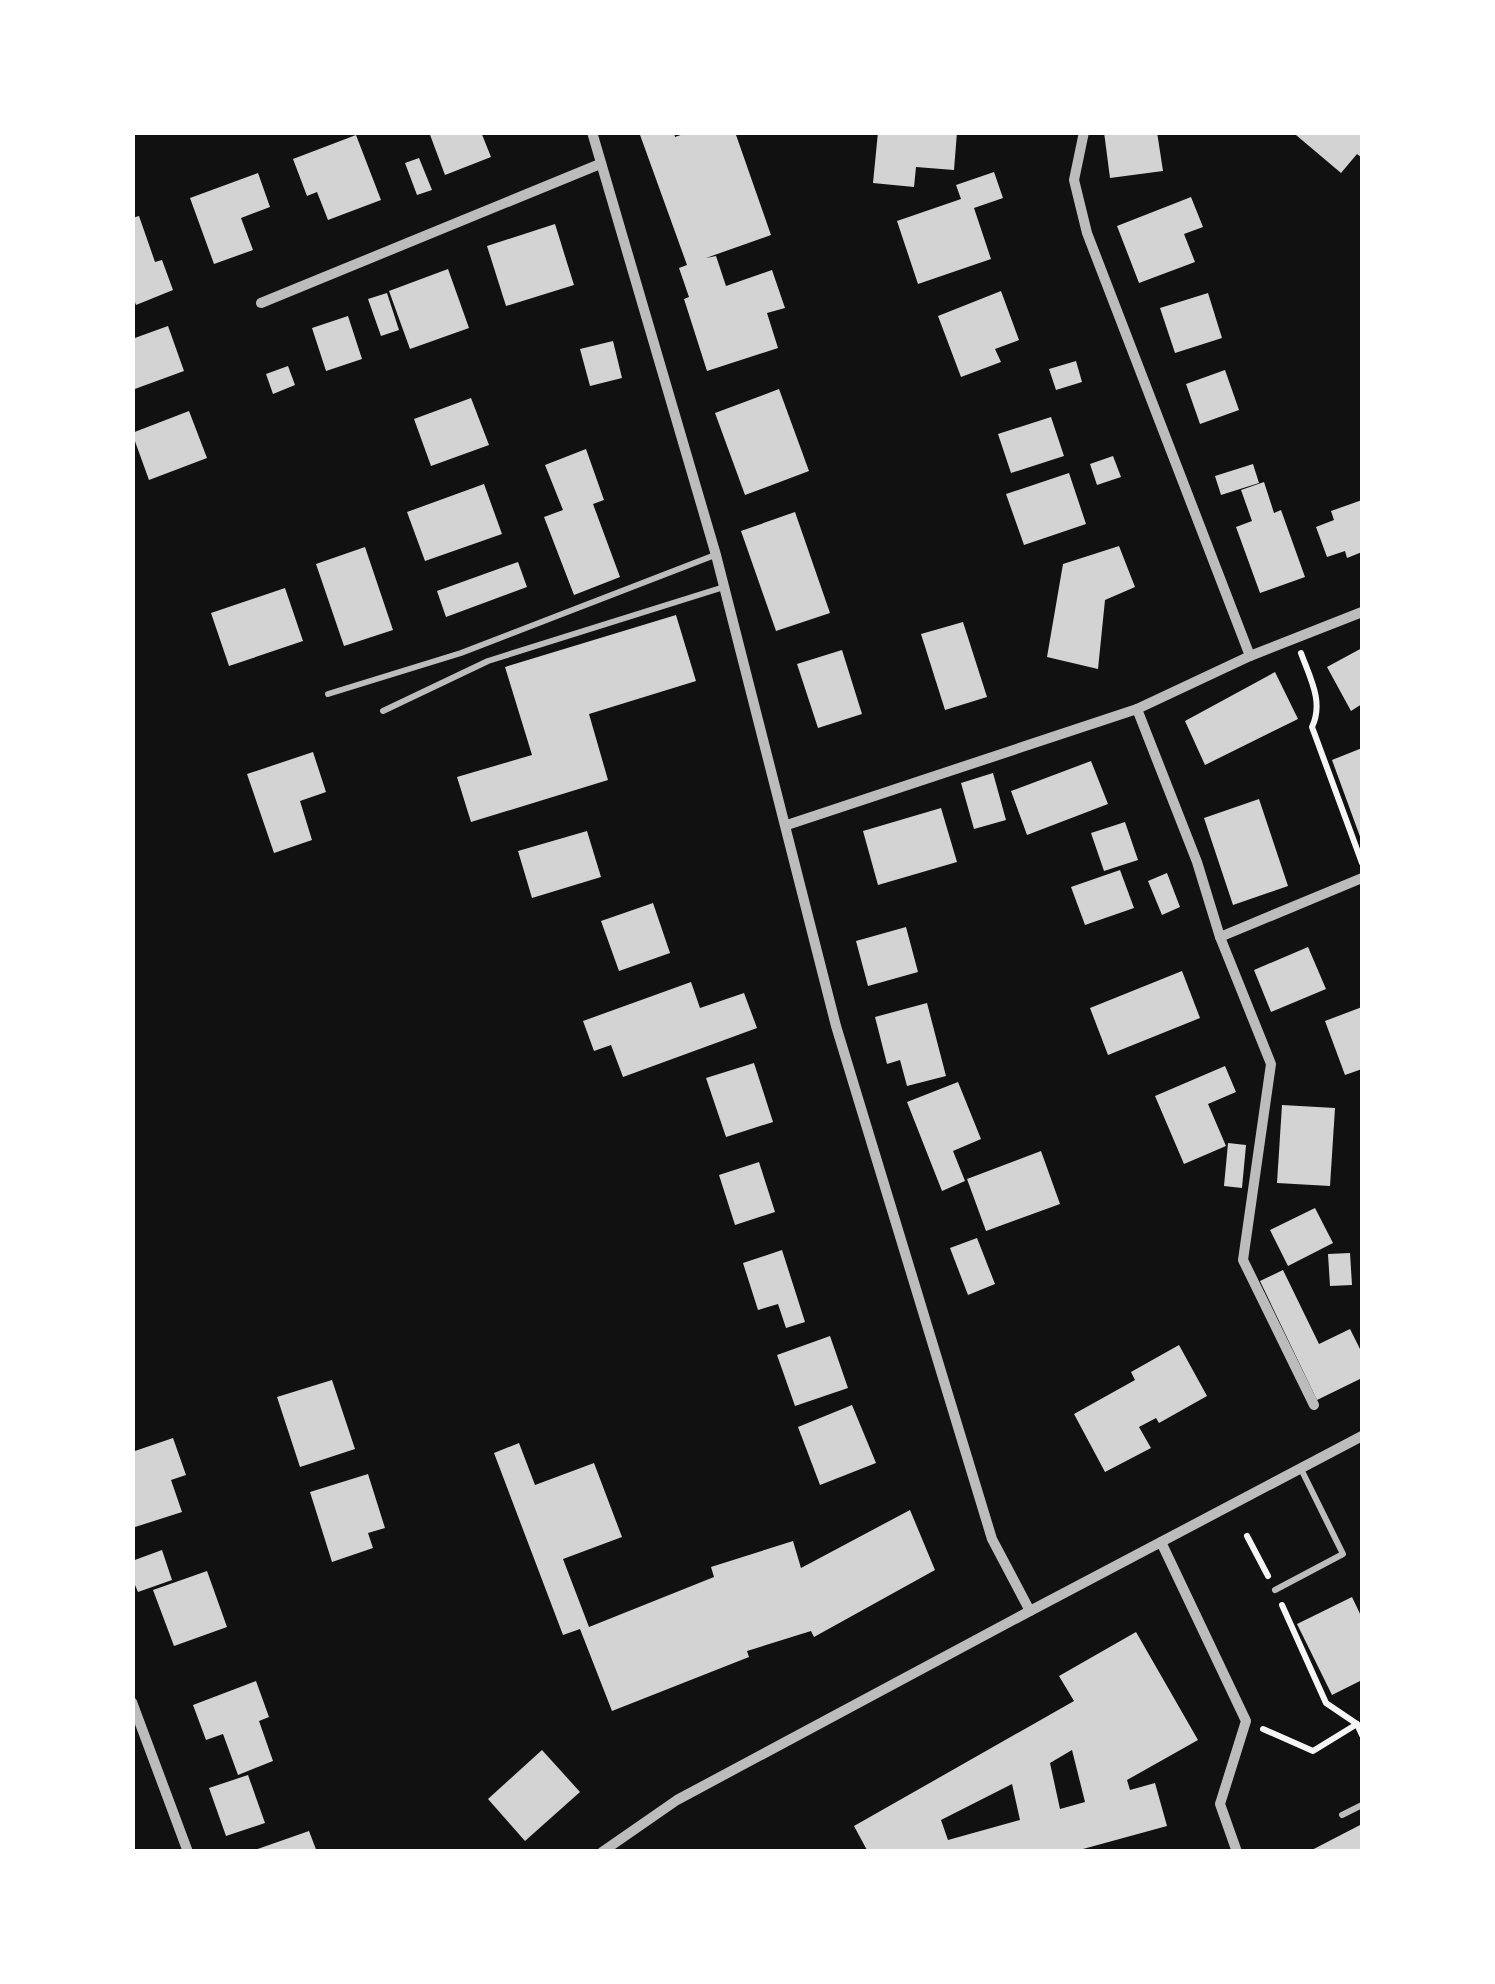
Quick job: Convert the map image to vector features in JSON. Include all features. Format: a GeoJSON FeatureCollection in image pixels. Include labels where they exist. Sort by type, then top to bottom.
{"type":"FeatureCollection","features":[{"type":"Feature","properties":{"kind":"street"},"geometry":{"type":"LineString","coordinates":[[592,132],[716,555],[836,1026],[992,1539],[1030,1611]]}},
{"type":"Feature","properties":{"kind":"street"},"geometry":{"type":"LineString","coordinates":[[1084,132],[1074,180],[1087,232],[1250,656]]}},
{"type":"Feature","properties":{"kind":"street"},"geometry":{"type":"LineString","coordinates":[[261,304],[600,164]]}},
{"type":"Feature","properties":{"kind":"street"},"geometry":{"type":"LineString","coordinates":[[787,825],[1138,709],[1250,656],[1362,612]]}},
{"type":"Feature","properties":{"kind":"street"},"geometry":{"type":"LineString","coordinates":[[1138,709],[1197,862],[1220,937],[1272,1064],[1243,1260],[1314,1404]]}},
{"type":"Feature","properties":{"kind":"street"},"geometry":{"type":"LineString","coordinates":[[1220,937],[1362,878]]}},
{"type":"Feature","properties":{"kind":"street"},"geometry":{"type":"LineString","coordinates":[[602,1852],[677,1800],[1362,1436]]}},
{"type":"Feature","properties":{"kind":"street"},"geometry":{"type":"LineString","coordinates":[[1161,1542],[1246,1721],[1220,1804],[1237,1852]]}},
{"type":"Feature","properties":{"kind":"street"},"geometry":{"type":"LineString","coordinates":[[132,1702],[188,1852]]}},
{"type":"Feature","properties":{"kind":"lane"},"geometry":{"type":"LineString","coordinates":[[328,694],[460,654],[716,555]]}},
{"type":"Feature","properties":{"kind":"lane"},"geometry":{"type":"LineString","coordinates":[[383,711],[488,661],[724,587]]}},
{"type":"Feature","properties":{"kind":"lane"},"geometry":{"type":"LineString","coordinates":[[1275,1590],[1343,1554],[1300,1468]]}},
{"type":"Feature","properties":{"kind":"lane"},"geometry":{"type":"LineString","coordinates":[[1342,1815],[1362,1805]]}},
{"type":"Feature","properties":{"kind":"path"},"geometry":{"type":"LineString","coordinates":[[1295,638],[1318,700],[1318,715],[1312,727],[1362,863]]}},
{"type":"Feature","properties":{"kind":"path"},"geometry":{"type":"LineString","coordinates":[[1247,1536],[1326,1703],[1357,1724],[1362,1735]]}},
{"type":"Feature","properties":{"kind":"path"},"geometry":{"type":"LineString","coordinates":[[1246,1721],[1314,1751],[1357,1724]]}},
{"type":"Feature","properties":{"kind":"building"},"geometry":{"type":"Polygon","coordinates":[[[429,132],[481,132],[491,157],[445,175],[429,132]]]}},
{"type":"Feature","properties":{"kind":"building"},"geometry":{"type":"Polygon","coordinates":[[[639,132],[674,132],[675,137],[689,132],[735,132],[771,235],[706,258],[716,256],[726,286],[772,270],[785,308],[767,313],[778,348],[707,371],[684,299],[689,297],[679,268],[687,265],[639,132]]]}},
{"type":"Feature","properties":{"kind":"building"},"geometry":{"type":"Polygon","coordinates":[[[878,132],[957,132],[954,170],[916,167],[914,187],[873,183],[878,132]]]}},
{"type":"Feature","properties":{"kind":"building"},"geometry":{"type":"Polygon","coordinates":[[[1104,132],[1157,132],[1163,171],[1110,178],[1104,132]]]}},
{"type":"Feature","properties":{"kind":"building"},"geometry":{"type":"Polygon","coordinates":[[[1362,132],[1362,158],[1357,154],[1341,173],[1296,135],[1362,132]]]}},
{"type":"Feature","properties":{"kind":"building"},"geometry":{"type":"Polygon","coordinates":[[[356,135],[381,200],[328,220],[317,192],[307,196],[293,159],[356,135]]]}},
{"type":"Feature","properties":{"kind":"building"},"geometry":{"type":"Polygon","coordinates":[[[419,158],[432,190],[417,195],[405,163],[419,158]]]}},
{"type":"Feature","properties":{"kind":"building"},"geometry":{"type":"Polygon","coordinates":[[[994,172],[1003,198],[974,208],[991,259],[918,284],[897,221],[961,199],[956,185],[994,172]]]}},
{"type":"Feature","properties":{"kind":"building"},"geometry":{"type":"Polygon","coordinates":[[[258,173],[270,207],[241,218],[253,250],[214,264],[190,198],[258,173]]]}},
{"type":"Feature","properties":{"kind":"building"},"geometry":{"type":"Polygon","coordinates":[[[1191,197],[1203,227],[1184,234],[1195,262],[1139,283],[1117,226],[1191,197]]]}},
{"type":"Feature","properties":{"kind":"building"},"geometry":{"type":"Polygon","coordinates":[[[139,216],[155,262],[162,260],[173,290],[136,305],[132,295],[132,218],[139,216]]]}},
{"type":"Feature","properties":{"kind":"building"},"geometry":{"type":"Polygon","coordinates":[[[555,224],[574,285],[506,306],[487,246],[555,224]]]}},
{"type":"Feature","properties":{"kind":"building"},"geometry":{"type":"Polygon","coordinates":[[[448,269],[469,328],[410,349],[389,291],[448,269]]]}},
{"type":"Feature","properties":{"kind":"building"},"geometry":{"type":"Polygon","coordinates":[[[1001,291],[1019,340],[995,349],[1001,362],[961,377],[938,316],[1001,291]]]}},
{"type":"Feature","properties":{"kind":"building"},"geometry":{"type":"Polygon","coordinates":[[[387,293],[399,330],[381,336],[368,299],[387,293]]]}},
{"type":"Feature","properties":{"kind":"building"},"geometry":{"type":"Polygon","coordinates":[[[1208,293],[1222,338],[1175,353],[1160,308],[1208,293]]]}},
{"type":"Feature","properties":{"kind":"building"},"geometry":{"type":"Polygon","coordinates":[[[348,316],[362,359],[326,371],[312,328],[348,316]]]}},
{"type":"Feature","properties":{"kind":"building"},"geometry":{"type":"Polygon","coordinates":[[[168,326],[184,371],[132,390],[132,339],[168,326]]]}},
{"type":"Feature","properties":{"kind":"building"},"geometry":{"type":"Polygon","coordinates":[[[613,341],[622,378],[590,386],[580,349],[613,341]]]}},
{"type":"Feature","properties":{"kind":"building"},"geometry":{"type":"Polygon","coordinates":[[[1076,361],[1082,382],[1056,390],[1049,369],[1076,361]]]}},
{"type":"Feature","properties":{"kind":"building"},"geometry":{"type":"Polygon","coordinates":[[[288,366],[295,385],[273,394],[266,374],[288,366]]]}},
{"type":"Feature","properties":{"kind":"building"},"geometry":{"type":"Polygon","coordinates":[[[1225,370],[1239,410],[1200,424],[1186,384],[1225,370]]]}},
{"type":"Feature","properties":{"kind":"building"},"geometry":{"type":"Polygon","coordinates":[[[779,389],[809,471],[745,495],[715,413],[779,389]]]}},
{"type":"Feature","properties":{"kind":"building"},"geometry":{"type":"Polygon","coordinates":[[[471,398],[489,445],[431,466],[414,419],[471,398]]]}},
{"type":"Feature","properties":{"kind":"building"},"geometry":{"type":"Polygon","coordinates":[[[189,411],[207,458],[149,480],[132,433],[189,411]]]}},
{"type":"Feature","properties":{"kind":"building"},"geometry":{"type":"Polygon","coordinates":[[[1051,417],[1064,456],[1011,473],[998,434],[1051,417]]]}},
{"type":"Feature","properties":{"kind":"building"},"geometry":{"type":"Polygon","coordinates":[[[586,449],[604,500],[593,504],[620,577],[574,595],[544,517],[563,510],[545,465],[586,449]]]}},
{"type":"Feature","properties":{"kind":"building"},"geometry":{"type":"Polygon","coordinates":[[[1113,456],[1121,477],[1097,485],[1090,464],[1113,456]]]}},
{"type":"Feature","properties":{"kind":"building"},"geometry":{"type":"Polygon","coordinates":[[[1253,464],[1259,483],[1221,495],[1215,476],[1253,464]]]}},
{"type":"Feature","properties":{"kind":"building"},"geometry":{"type":"Polygon","coordinates":[[[1069,473],[1086,524],[1024,545],[1006,494],[1069,473]]]}},
{"type":"Feature","properties":{"kind":"building"},"geometry":{"type":"Polygon","coordinates":[[[1264,482],[1274,513],[1281,510],[1305,577],[1260,593],[1236,527],[1252,521],[1241,490],[1264,482]]]}},
{"type":"Feature","properties":{"kind":"building"},"geometry":{"type":"Polygon","coordinates":[[[484,484],[502,534],[425,561],[407,512],[484,484]]]}},
{"type":"Feature","properties":{"kind":"building"},"geometry":{"type":"Polygon","coordinates":[[[1362,500],[1362,552],[1347,558],[1345,551],[1327,557],[1316,527],[1334,520],[1331,511],[1362,500]]]}},
{"type":"Feature","properties":{"kind":"building"},"geometry":{"type":"Polygon","coordinates":[[[795,512],[830,613],[776,631],[741,531],[795,512]]]}},
{"type":"Feature","properties":{"kind":"building"},"geometry":{"type":"Polygon","coordinates":[[[1119,546],[1135,587],[1105,600],[1098,669],[1047,657],[1063,564],[1119,546]]]}},
{"type":"Feature","properties":{"kind":"building"},"geometry":{"type":"Polygon","coordinates":[[[365,547],[393,630],[344,646],[316,564],[365,547]]]}},
{"type":"Feature","properties":{"kind":"building"},"geometry":{"type":"Polygon","coordinates":[[[518,562],[527,587],[446,617],[437,591],[518,562]]]}},
{"type":"Feature","properties":{"kind":"building"},"geometry":{"type":"Polygon","coordinates":[[[285,588],[303,641],[229,666],[211,613],[285,588]]]}},
{"type":"Feature","properties":{"kind":"building"},"geometry":{"type":"Polygon","coordinates":[[[676,615],[696,681],[589,714],[608,780],[471,822],[457,777],[532,755],[505,667],[676,615]]]}},
{"type":"Feature","properties":{"kind":"building"},"geometry":{"type":"Polygon","coordinates":[[[963,622],[987,697],[945,710],[921,634],[963,622]]]}},
{"type":"Feature","properties":{"kind":"building"},"geometry":{"type":"Polygon","coordinates":[[[1362,648],[1362,704],[1351,711],[1327,667],[1362,648]]]}},
{"type":"Feature","properties":{"kind":"building"},"geometry":{"type":"Polygon","coordinates":[[[842,650],[862,714],[818,728],[797,664],[842,650]]]}},
{"type":"Feature","properties":{"kind":"building"},"geometry":{"type":"Polygon","coordinates":[[[1275,672],[1298,719],[1205,765],[1185,721],[1275,672]]]}},
{"type":"Feature","properties":{"kind":"building"},"geometry":{"type":"Polygon","coordinates":[[[1362,748],[1362,842],[1332,760],[1362,748]]]}},
{"type":"Feature","properties":{"kind":"building"},"geometry":{"type":"Polygon","coordinates":[[[313,752],[326,792],[300,801],[312,840],[274,853],[247,774],[313,752]]]}},
{"type":"Feature","properties":{"kind":"building"},"geometry":{"type":"Polygon","coordinates":[[[1091,761],[1108,804],[1027,835],[1011,791],[1091,761]]]}},
{"type":"Feature","properties":{"kind":"building"},"geometry":{"type":"Polygon","coordinates":[[[993,773],[1006,820],[974,829],[961,783],[993,773]]]}},
{"type":"Feature","properties":{"kind":"building"},"geometry":{"type":"Polygon","coordinates":[[[1259,799],[1288,886],[1233,905],[1204,818],[1259,799]]]}},
{"type":"Feature","properties":{"kind":"building"},"geometry":{"type":"Polygon","coordinates":[[[941,808],[957,862],[878,885],[863,831],[941,808]]]}},
{"type":"Feature","properties":{"kind":"building"},"geometry":{"type":"Polygon","coordinates":[[[1125,822],[1138,860],[1104,871],[1091,833],[1125,822]]]}},
{"type":"Feature","properties":{"kind":"building"},"geometry":{"type":"Polygon","coordinates":[[[587,831],[601,877],[532,898],[518,851],[587,831]]]}},
{"type":"Feature","properties":{"kind":"building"},"geometry":{"type":"Polygon","coordinates":[[[1120,870],[1134,908],[1085,925],[1071,887],[1120,870]]]}},
{"type":"Feature","properties":{"kind":"building"},"geometry":{"type":"Polygon","coordinates":[[[1167,873],[1180,907],[1162,915],[1148,881],[1167,873]]]}},
{"type":"Feature","properties":{"kind":"building"},"geometry":{"type":"Polygon","coordinates":[[[653,903],[670,953],[619,971],[601,921],[653,903]]]}},
{"type":"Feature","properties":{"kind":"building"},"geometry":{"type":"Polygon","coordinates":[[[906,927],[918,972],[868,986],[856,941],[906,927]]]}},
{"type":"Feature","properties":{"kind":"building"},"geometry":{"type":"Polygon","coordinates":[[[1308,947],[1326,989],[1271,1012],[1254,970],[1308,947]]]}},
{"type":"Feature","properties":{"kind":"building"},"geometry":{"type":"Polygon","coordinates":[[[1182,971],[1200,1018],[1108,1055],[1090,1008],[1182,971]]]}},
{"type":"Feature","properties":{"kind":"building"},"geometry":{"type":"Polygon","coordinates":[[[691,982],[700,1008],[744,993],[757,1028],[623,1077],[611,1045],[594,1051],[583,1021],[691,982]]]}},
{"type":"Feature","properties":{"kind":"building"},"geometry":{"type":"Polygon","coordinates":[[[927,1003],[946,1076],[907,1086],[900,1060],[887,1064],[875,1017],[927,1003]]]}},
{"type":"Feature","properties":{"kind":"building"},"geometry":{"type":"Polygon","coordinates":[[[1362,1007],[1362,1069],[1345,1075],[1325,1021],[1362,1007]]]}},
{"type":"Feature","properties":{"kind":"building"},"geometry":{"type":"Polygon","coordinates":[[[754,1063],[773,1122],[726,1137],[706,1078],[754,1063]]]}},
{"type":"Feature","properties":{"kind":"building"},"geometry":{"type":"Polygon","coordinates":[[[1225,1066],[1236,1092],[1208,1104],[1226,1146],[1184,1164],[1155,1096],[1225,1066]]]}},
{"type":"Feature","properties":{"kind":"building"},"geometry":{"type":"Polygon","coordinates":[[[958,1082],[981,1139],[953,1151],[965,1181],[942,1191],[907,1102],[958,1082]]]}},
{"type":"Feature","properties":{"kind":"building"},"geometry":{"type":"Polygon","coordinates":[[[1282,1105],[1335,1108],[1330,1186],[1277,1183],[1282,1105]]]}},
{"type":"Feature","properties":{"kind":"building"},"geometry":{"type":"Polygon","coordinates":[[[1228,1143],[1246,1145],[1242,1188],[1224,1186],[1228,1143]]]}},
{"type":"Feature","properties":{"kind":"building"},"geometry":{"type":"Polygon","coordinates":[[[1041,1151],[1060,1204],[986,1231],[967,1179],[1041,1151]]]}},
{"type":"Feature","properties":{"kind":"building"},"geometry":{"type":"Polygon","coordinates":[[[759,1162],[775,1212],[735,1225],[719,1175],[759,1162]]]}},
{"type":"Feature","properties":{"kind":"building"},"geometry":{"type":"Polygon","coordinates":[[[1315,1208],[1333,1243],[1288,1266],[1270,1230],[1315,1208]]]}},
{"type":"Feature","properties":{"kind":"building"},"geometry":{"type":"Polygon","coordinates":[[[977,1238],[995,1284],[968,1295],[950,1248],[977,1238]]]}},
{"type":"Feature","properties":{"kind":"building"},"geometry":{"type":"Polygon","coordinates":[[[782,1250],[805,1322],[786,1328],[778,1304],[758,1310],[743,1263],[782,1250]]]}},
{"type":"Feature","properties":{"kind":"building"},"geometry":{"type":"Polygon","coordinates":[[[1350,1253],[1352,1285],[1330,1286],[1328,1254],[1350,1253]]]}},
{"type":"Feature","properties":{"kind":"building"},"geometry":{"type":"Polygon","coordinates":[[[1283,1270],[1319,1344],[1350,1329],[1362,1353],[1362,1378],[1317,1400],[1260,1281],[1283,1270]]]}},
{"type":"Feature","properties":{"kind":"building"},"geometry":{"type":"Polygon","coordinates":[[[830,1336],[848,1388],[795,1406],[777,1355],[830,1336]]]}},
{"type":"Feature","properties":{"kind":"building"},"geometry":{"type":"Polygon","coordinates":[[[1179,1345],[1207,1396],[1159,1423],[1156,1418],[1139,1427],[1151,1448],[1105,1472],[1074,1414],[1135,1380],[1131,1372],[1179,1345]]]}},
{"type":"Feature","properties":{"kind":"building"},"geometry":{"type":"Polygon","coordinates":[[[332,1380],[355,1449],[300,1467],[277,1397],[332,1380]]]}},
{"type":"Feature","properties":{"kind":"building"},"geometry":{"type":"Polygon","coordinates":[[[852,1405],[876,1463],[820,1485],[798,1427],[852,1405]]]}},
{"type":"Feature","properties":{"kind":"building"},"geometry":{"type":"Polygon","coordinates":[[[173,1438],[186,1475],[171,1480],[182,1512],[132,1528],[132,1452],[173,1438]]]}},
{"type":"Feature","properties":{"kind":"building"},"geometry":{"type":"Polygon","coordinates":[[[519,1443],[535,1485],[594,1463],[622,1537],[563,1559],[589,1627],[714,1577],[711,1567],[793,1541],[801,1568],[910,1510],[935,1570],[814,1637],[811,1631],[747,1651],[749,1657],[612,1711],[580,1629],[563,1635],[494,1453],[519,1443]]]}},
{"type":"Feature","properties":{"kind":"building"},"geometry":{"type":"Polygon","coordinates":[[[368,1474],[385,1528],[368,1533],[373,1548],[332,1562],[310,1492],[368,1474]]]}},
{"type":"Feature","properties":{"kind":"building"},"geometry":{"type":"Polygon","coordinates":[[[162,1550],[172,1580],[138,1592],[132,1578],[132,1561],[162,1550]]]}},
{"type":"Feature","properties":{"kind":"building"},"geometry":{"type":"Polygon","coordinates":[[[207,1571],[227,1627],[174,1646],[153,1590],[207,1571]]]}},
{"type":"Feature","properties":{"kind":"building"},"geometry":{"type":"Polygon","coordinates":[[[1352,1597],[1362,1618],[1362,1680],[1332,1695],[1297,1624],[1352,1597]]]}},
{"type":"Feature","properties":{"kind":"building"},"geometry":{"type":"Polygon","coordinates":[[[1136,1632],[1198,1740],[1127,1780],[1130,1790],[1155,1783],[1167,1826],[1072,1852],[868,1852],[854,1826],[1074,1701],[1059,1676],[1136,1632]],[[1072,1750],[1050,1763],[1060,1809],[1085,1802],[1072,1750]],[[1012,1784],[941,1820],[948,1840],[1020,1820],[1012,1784]]]}},
{"type":"Feature","properties":{"kind":"building"},"geometry":{"type":"Polygon","coordinates":[[[256,1681],[269,1717],[259,1721],[273,1761],[238,1775],[223,1734],[206,1740],[193,1705],[256,1681]]]}},
{"type":"Feature","properties":{"kind":"building"},"geometry":{"type":"Polygon","coordinates":[[[542,1750],[580,1792],[525,1841],[488,1799],[542,1750]]]}},
{"type":"Feature","properties":{"kind":"building"},"geometry":{"type":"Polygon","coordinates":[[[248,1775],[265,1823],[226,1836],[209,1788],[248,1775]]]}},
{"type":"Feature","properties":{"kind":"building"},"geometry":{"type":"Polygon","coordinates":[[[1362,1824],[1362,1852],[1308,1852],[1362,1824]]]}},
{"type":"Feature","properties":{"kind":"building"},"geometry":{"type":"Polygon","coordinates":[[[309,1831],[317,1852],[252,1852],[252,1851],[309,1831]]]}}]}
